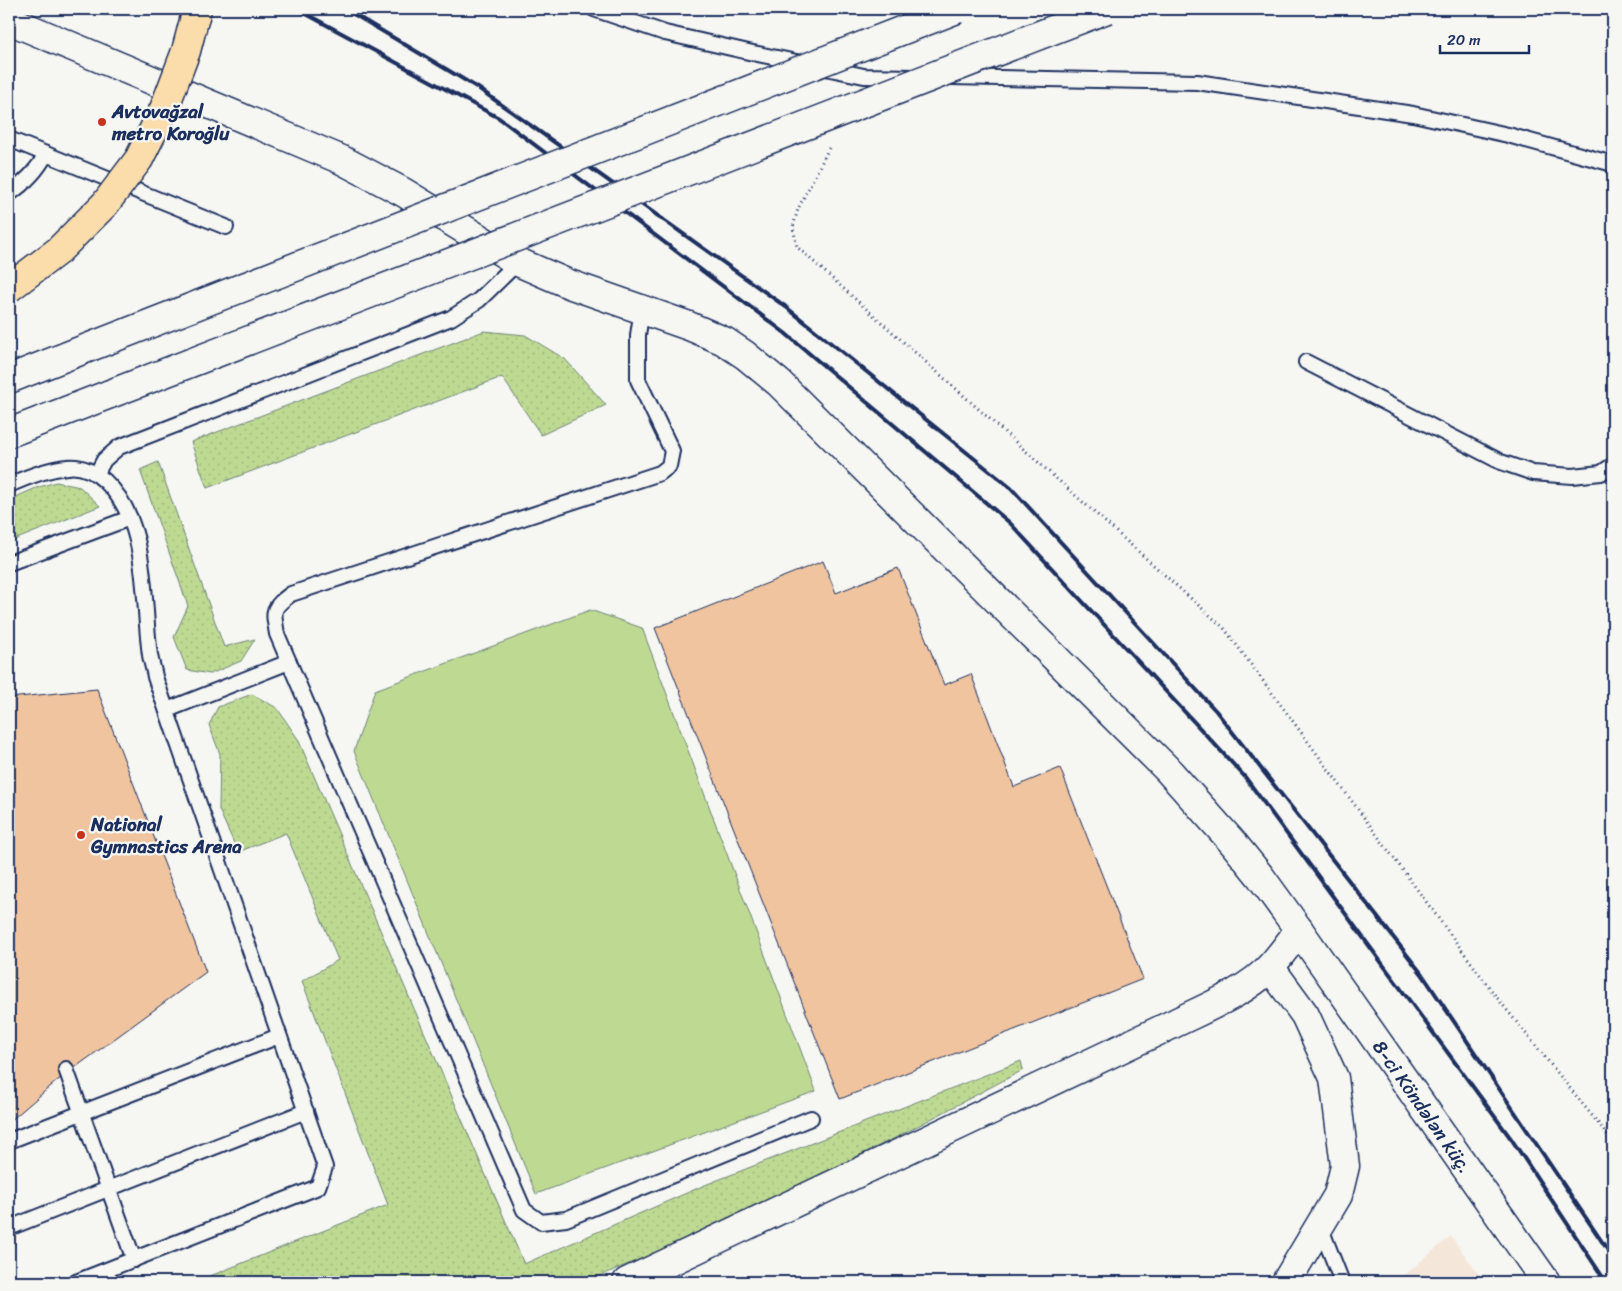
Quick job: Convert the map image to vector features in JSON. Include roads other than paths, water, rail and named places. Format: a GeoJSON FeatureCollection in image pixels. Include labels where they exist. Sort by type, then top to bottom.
{"type":"FeatureCollection","features":[{"type":"Feature","properties":{"kind":"main road"},"geometry":{"type":"LineString","coordinates":[[9,288],[65,244],[105,204],[139,159],[164,110],[186,52],[197,9]]}},
{"type":"Feature","properties":{"kind":"street"},"geometry":{"type":"LineString","coordinates":[[9,379],[957,9]]}},
{"type":"Feature","properties":{"kind":"street"},"geometry":{"type":"LineString","coordinates":[[9,433],[1107,9]]}},
{"type":"Feature","properties":{"kind":"street","name":"8-ci Köndələn küç."},"geometry":{"type":"LineString","coordinates":[[9,20],[342,160],[403,192],[518,262],[568,284],[688,326],[724,341],[745,355],[779,383],[1167,769],[1234,844],[1299,930],[1546,1282]]}},
{"type":"Feature","properties":{"kind":"street"},"geometry":{"type":"LineString","coordinates":[[627,1282],[1173,1024],[1227,996],[1254,980],[1270,967],[1299,930]]}},
{"type":"Feature","properties":{"kind":"street"},"geometry":{"type":"LineString","coordinates":[[1270,967],[1305,1015],[1334,1078],[1345,1166],[1338,1195],[1286,1282]]}},
{"type":"Feature","properties":{"kind":"lane"},"geometry":{"type":"LineString","coordinates":[[594,9],[665,33],[864,76],[1197,82],[1413,114],[1508,135],[1613,164]]}},
{"type":"Feature","properties":{"kind":"lane"},"geometry":{"type":"LineString","coordinates":[[9,139],[226,227]]}},
{"type":"Feature","properties":{"kind":"lane"},"geometry":{"type":"LineString","coordinates":[[9,194],[22,185],[38,168],[46,154]]}},
{"type":"Feature","properties":{"kind":"lane"},"geometry":{"type":"LineString","coordinates":[[97,473],[104,460],[119,447],[451,318],[479,300],[518,262]]}},
{"type":"Feature","properties":{"kind":"lane"},"geometry":{"type":"LineString","coordinates":[[642,309],[638,335],[638,380],[672,451],[669,466],[660,473],[291,594],[277,605],[274,616],[277,634],[524,1210],[542,1222],[566,1219],[811,1118]]}},
{"type":"Feature","properties":{"kind":"lane"},"geometry":{"type":"LineString","coordinates":[[1306,362],[1501,462],[1533,473],[1572,476],[1601,473],[1613,464]]}},
{"type":"Feature","properties":{"kind":"lane"},"geometry":{"type":"LineString","coordinates":[[9,485],[38,473],[68,466],[84,469],[97,473],[114,489],[130,518],[143,574],[150,656],[325,1167],[318,1187],[76,1282]]}},
{"type":"Feature","properties":{"kind":"lane"},"geometry":{"type":"LineString","coordinates":[[9,562],[130,518]]}},
{"type":"Feature","properties":{"kind":"lane"},"geometry":{"type":"LineString","coordinates":[[167,710],[289,662]]}},
{"type":"Feature","properties":{"kind":"lane"},"geometry":{"type":"LineString","coordinates":[[9,1141],[279,1036]]}},
{"type":"Feature","properties":{"kind":"lane"},"geometry":{"type":"LineString","coordinates":[[66,1069],[134,1260]]}},
{"type":"Feature","properties":{"kind":"lane"},"geometry":{"type":"LineString","coordinates":[[9,1228],[306,1110]]}},
{"type":"Feature","properties":{"kind":"lane"},"geometry":{"type":"LineString","coordinates":[[1320,1226],[1342,1282]]}},
{"type":"Feature","properties":{"kind":"railway"},"geometry":{"type":"LineString","coordinates":[[297,9],[499,118],[785,333],[1010,523],[1245,777],[1512,1140],[1606,1282]]}},
{"type":"Feature","properties":{"kind":"railway"},"geometry":{"type":"LineString","coordinates":[[345,9],[478,88],[786,307],[1011,488],[1216,711],[1422,974],[1613,1258]]}},
{"type":"Feature","properties":{"kind":"place","name":"Avtovağzal metro Koroğlu"},"geometry":{"type":"Point","coordinates":[102,122]}},
{"type":"Feature","properties":{"kind":"place","name":"National Gymnastics Arena"},"geometry":{"type":"Point","coordinates":[81,835]}}]}
